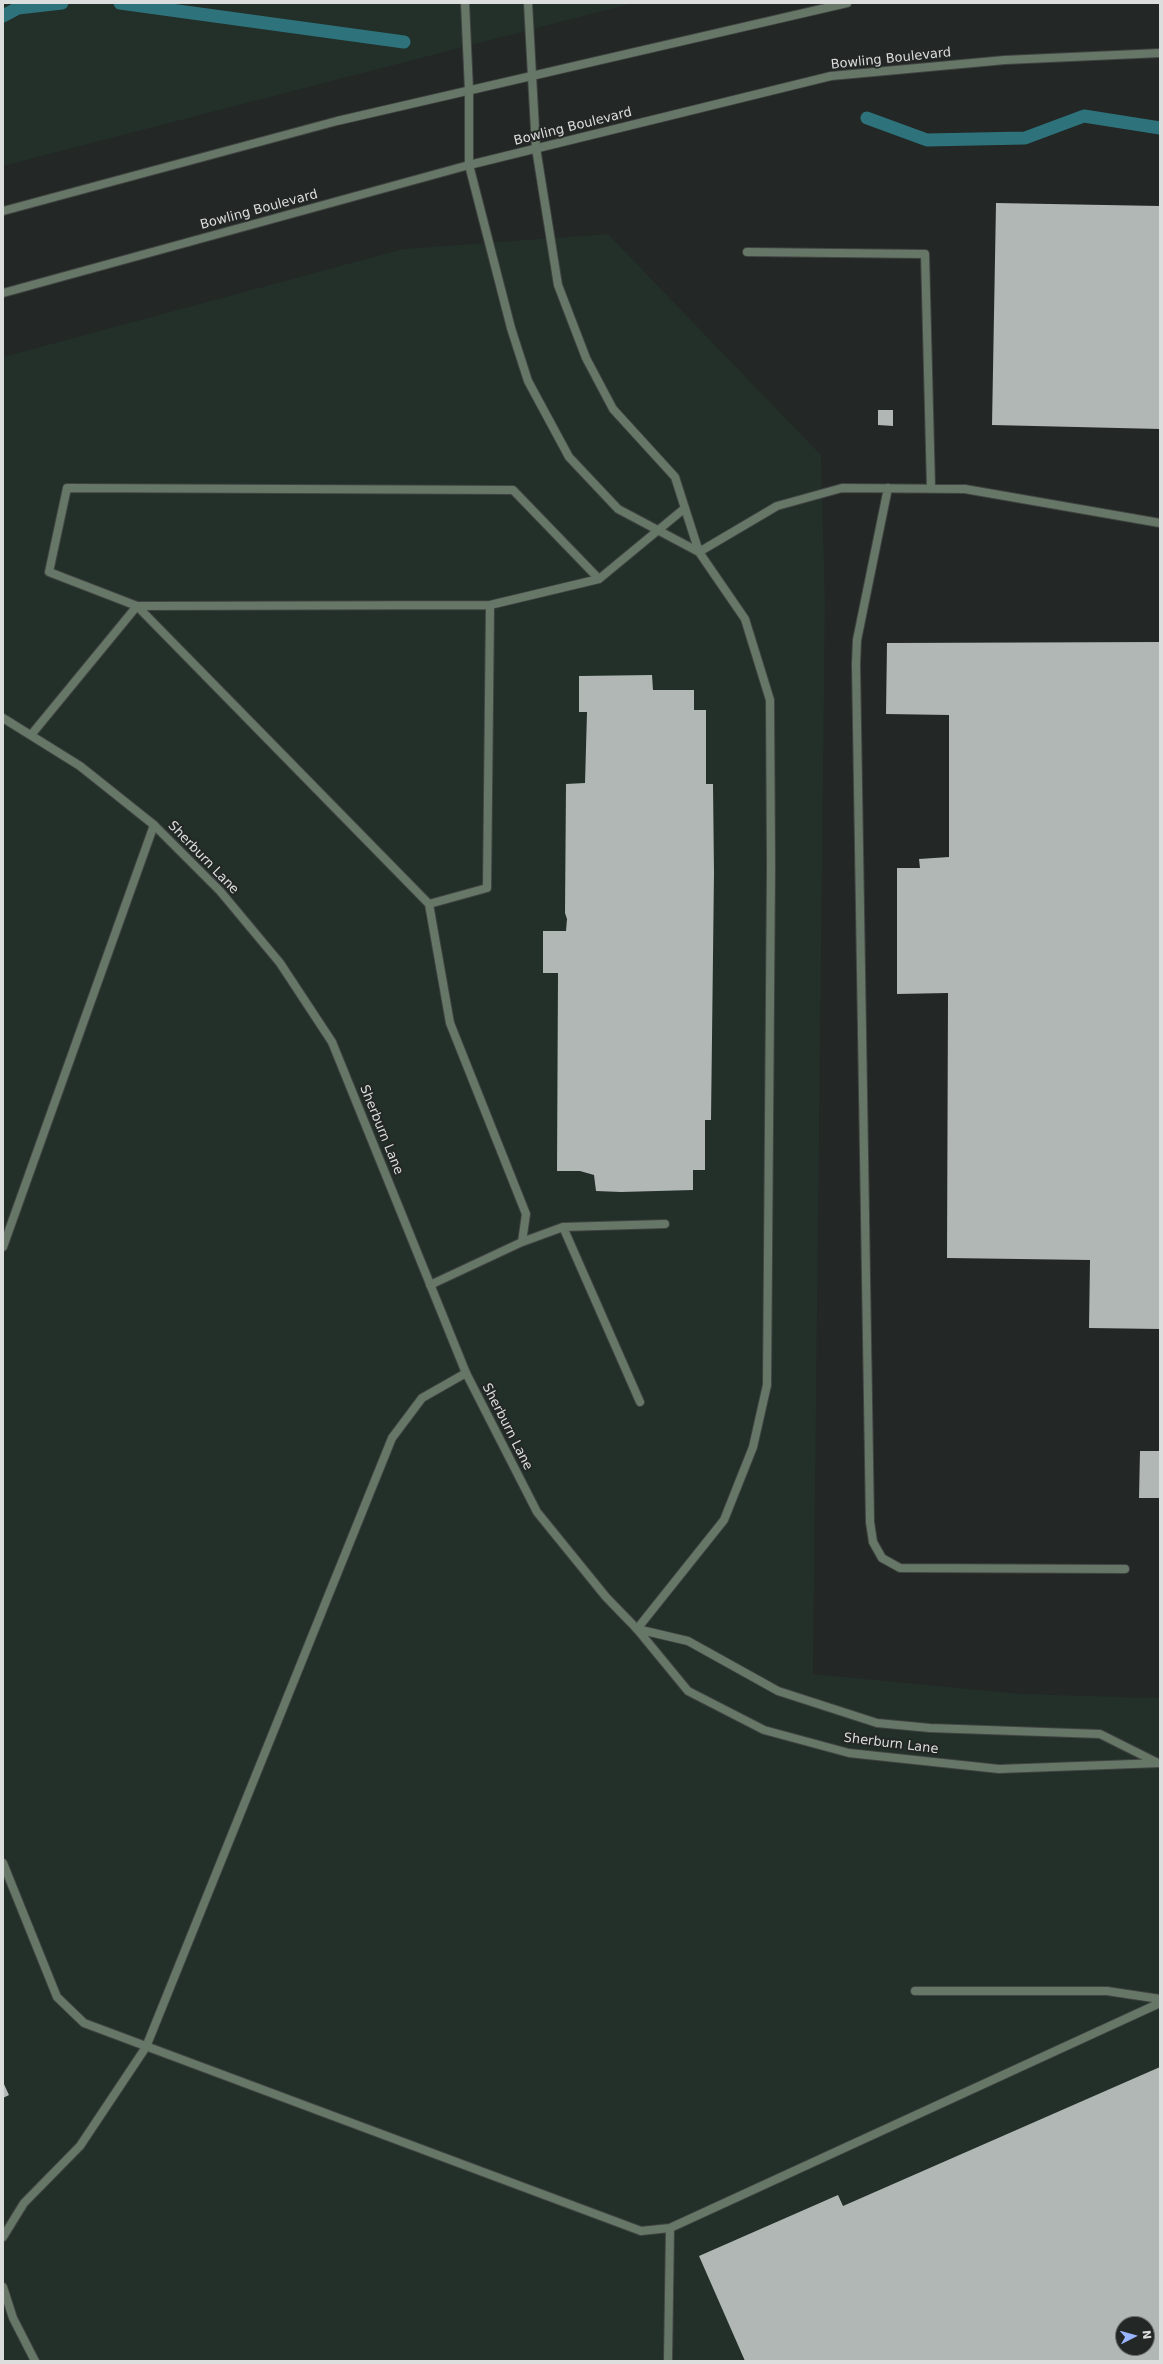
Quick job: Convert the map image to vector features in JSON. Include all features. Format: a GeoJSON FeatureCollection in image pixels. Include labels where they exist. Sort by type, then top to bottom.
{"type":"FeatureCollection","features":[{"type":"Feature","properties":{"kind":"street"},"geometry":{"type":"LineString","coordinates":[[465,3],[469,90],[469,165],[512,328],[528,381],[569,457],[618,508],[699,552]]}},
{"type":"Feature","properties":{"kind":"street"},"geometry":{"type":"LineString","coordinates":[[528,3],[536,148],[558,285],[586,358],[613,409],[675,477],[699,552],[745,619],[770,700],[771,866],[767,1385],[753,1447],[724,1520],[637,1630]]}},
{"type":"Feature","properties":{"kind":"street"},"geometry":{"type":"LineString","coordinates":[[3,210],[337,122],[469,90],[848,3]]}},
{"type":"Feature","properties":{"kind":"street","name":"Bowling Boulevard"},"geometry":{"type":"LineString","coordinates":[[3,293],[469,165],[831,76],[1005,60],[1160,53]]}},
{"type":"Feature","properties":{"kind":"street"},"geometry":{"type":"LineString","coordinates":[[747,252],[925,254],[931,488]]}},
{"type":"Feature","properties":{"kind":"street"},"geometry":{"type":"LineString","coordinates":[[599,579],[513,490],[67,488],[49,572],[137,606],[490,605],[599,579],[685,508]]}},
{"type":"Feature","properties":{"kind":"street"},"geometry":{"type":"LineString","coordinates":[[699,552],[777,506],[842,488],[965,489],[1160,523]]}},
{"type":"Feature","properties":{"kind":"street"},"geometry":{"type":"LineString","coordinates":[[888,488],[857,640],[856,664],[870,1522],[873,1542],[882,1558],[900,1568],[1125,1569]]}},
{"type":"Feature","properties":{"kind":"street"},"geometry":{"type":"LineString","coordinates":[[429,904],[487,888],[490,605]]}},
{"type":"Feature","properties":{"kind":"street"},"geometry":{"type":"LineString","coordinates":[[31,735],[137,606]]}},
{"type":"Feature","properties":{"kind":"street"},"geometry":{"type":"LineString","coordinates":[[137,606],[429,904],[450,1023],[526,1214],[522,1242]]}},
{"type":"Feature","properties":{"kind":"street","name":"Sherburn Lane"},"geometry":{"type":"LineString","coordinates":[[3,718],[80,766],[154,825],[220,891],[280,963],[332,1042],[466,1373],[537,1512],[606,1597],[637,1630],[688,1691],[764,1730],[849,1753],[999,1769],[1160,1765]]}},
{"type":"Feature","properties":{"kind":"street"},"geometry":{"type":"LineString","coordinates":[[3,1248],[154,825]]}},
{"type":"Feature","properties":{"kind":"street"},"geometry":{"type":"LineString","coordinates":[[430,1285],[522,1242],[563,1227],[665,1224]]}},
{"type":"Feature","properties":{"kind":"street"},"geometry":{"type":"LineString","coordinates":[[563,1227],[640,1402]]}},
{"type":"Feature","properties":{"kind":"street"},"geometry":{"type":"LineString","coordinates":[[3,2237],[24,2202],[80,2146],[146,2047],[392,1438],[422,1398],[466,1373]]}},
{"type":"Feature","properties":{"kind":"street","name":"Sherburn Lane"},"geometry":{"type":"LineString","coordinates":[[637,1630],[688,1641],[778,1691],[877,1723],[930,1728],[1100,1734],[1160,1765]]}},
{"type":"Feature","properties":{"kind":"street"},"geometry":{"type":"LineString","coordinates":[[3,1863],[58,1997],[84,2023],[641,2231],[670,2228],[1160,2003]]}},
{"type":"Feature","properties":{"kind":"street"},"geometry":{"type":"LineString","coordinates":[[915,1991],[1107,1991],[1160,1999]]}},
{"type":"Feature","properties":{"kind":"street"},"geometry":{"type":"LineString","coordinates":[[668,2361],[670,2228]]}},
{"type":"Feature","properties":{"kind":"street"},"geometry":{"type":"LineString","coordinates":[[3,2287],[13,2318],[36,2361]]}},
{"type":"Feature","properties":{"kind":"shaded area"},"geometry":{"type":"Polygon","coordinates":[[[3,3],[634,3],[3,166],[3,3]]]}},
{"type":"Feature","properties":{"kind":"shaded area"},"geometry":{"type":"Polygon","coordinates":[[[608,234],[821,455],[825,603],[813,1674],[1022,1694],[1160,1698],[1160,2361],[3,2361],[3,357],[403,249],[608,234]]]}},
{"type":"Feature","properties":{"kind":"building"},"geometry":{"type":"Polygon","coordinates":[[[996,203],[1160,206],[1160,429],[992,425],[996,203]]]}},
{"type":"Feature","properties":{"kind":"building"},"geometry":{"type":"Polygon","coordinates":[[[878,410],[893,410],[893,426],[878,425],[878,410]]]}},
{"type":"Feature","properties":{"kind":"building"},"geometry":{"type":"Polygon","coordinates":[[[1160,642],[1160,1329],[1089,1328],[1090,1260],[947,1258],[948,993],[897,994],[897,868],[920,868],[919,859],[949,857],[949,715],[886,714],[887,643],[1160,642]]]}},
{"type":"Feature","properties":{"kind":"building"},"geometry":{"type":"Polygon","coordinates":[[[652,675],[653,690],[694,690],[694,710],[706,710],[706,784],[713,784],[714,873],[711,1120],[705,1120],[705,1170],[693,1170],[693,1190],[621,1192],[596,1191],[594,1175],[580,1171],[557,1171],[558,973],[543,973],[543,931],[566,931],[566,784],[585,783],[587,712],[579,712],[579,676],[652,675]]]}},
{"type":"Feature","properties":{"kind":"building"},"geometry":{"type":"Polygon","coordinates":[[[1140,1451],[1160,1451],[1160,1498],[1139,1498],[1140,1451]]]}},
{"type":"Feature","properties":{"kind":"building"},"geometry":{"type":"Polygon","coordinates":[[[1160,2067],[1160,2361],[745,2361],[699,2256],[838,2195],[843,2206],[1160,2067]]]}},
{"type":"Feature","properties":{"kind":"building"},"geometry":{"type":"Polygon","coordinates":[[[3,2082],[9,2095],[3,2098],[3,2082]]]}},
{"type":"Feature","properties":{"kind":"waterway"},"geometry":{"type":"LineString","coordinates":[[3,16],[18,8],[62,3]]}},
{"type":"Feature","properties":{"kind":"waterway"},"geometry":{"type":"LineString","coordinates":[[120,3],[404,42]]}},
{"type":"Feature","properties":{"kind":"waterway"},"geometry":{"type":"LineString","coordinates":[[867,118],[927,140],[1025,138],[1084,116],[1160,128]]}}]}
